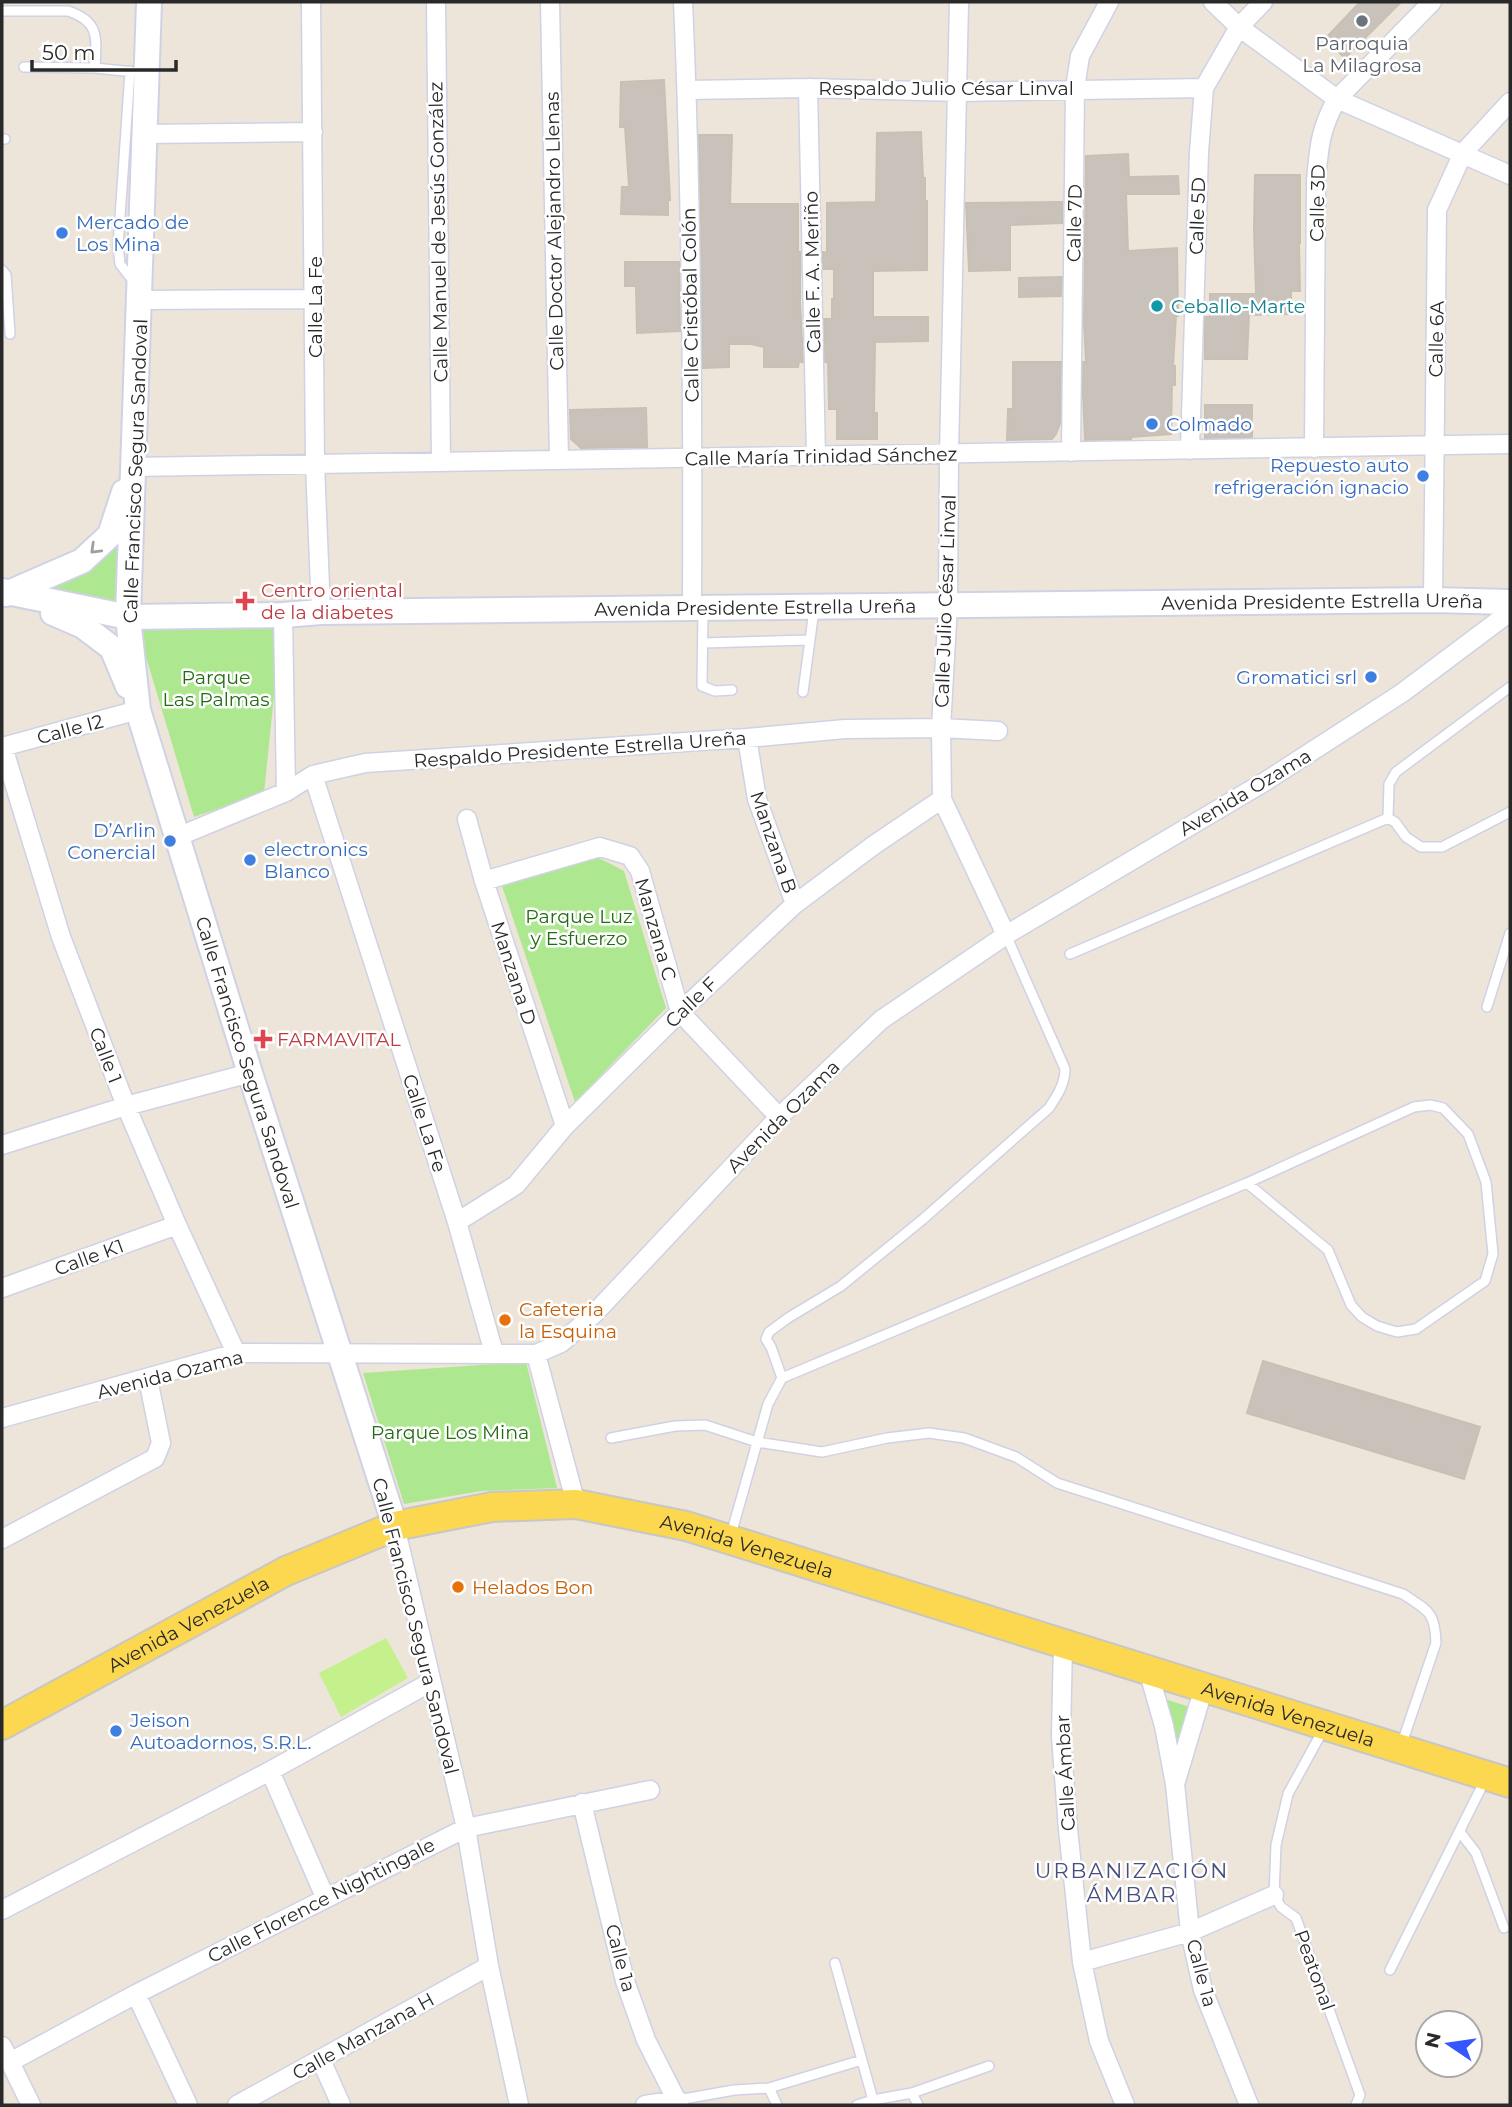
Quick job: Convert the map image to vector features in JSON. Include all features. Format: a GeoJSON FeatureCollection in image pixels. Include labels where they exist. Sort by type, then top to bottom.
{"type":"FeatureCollection","features":[{"type":"Feature","properties":{"kind":"main road","name":"Calle Francisco Segura Sandoval"},"geometry":{"type":"LineString","coordinates":[[149,2],[138,72],[144,134],[128,617],[138,710],[250,1073],[395,1526]]}},
{"type":"Feature","properties":{"kind":"main road"},"geometry":{"type":"LineString","coordinates":[[3,593],[82,561],[110,535],[132,467]]}},
{"type":"Feature","properties":{"kind":"main road"},"geometry":{"type":"LineString","coordinates":[[3,593],[83,625],[112,648],[138,710]]}},
{"type":"Feature","properties":{"kind":"main road","name":"Avenida Presidente Estrella Ureña"},"geometry":{"type":"LineString","coordinates":[[3,593],[128,617],[321,612],[948,605],[1433,600],[1510,602]]}},
{"type":"Feature","properties":{"kind":"main road","name":"Avenida Venezuela"},"geometry":{"type":"LineString","coordinates":[[2,1725],[286,1571],[395,1526],[492,1507],[576,1504],[686,1526],[730,1539],[1499,1779]]}},
{"type":"Feature","properties":{"kind":"street","name":"Calle La Fe"},"geometry":{"type":"LineString","coordinates":[[311,2],[315,464],[321,612]]}},
{"type":"Feature","properties":{"kind":"street","name":"Calle Manuel de Jesús González"},"geometry":{"type":"LineString","coordinates":[[436,2],[441,461]]}},
{"type":"Feature","properties":{"kind":"street","name":"Calle Doctor Alejandro Llenas"},"geometry":{"type":"LineString","coordinates":[[550,2],[559,460]]}},
{"type":"Feature","properties":{"kind":"street","name":"Calle Cristóbal Colón"},"geometry":{"type":"LineString","coordinates":[[683,2],[687,90],[692,457],[698,608]]}},
{"type":"Feature","properties":{"kind":"street","name":"Calle Julio César Linval"},"geometry":{"type":"LineString","coordinates":[[959,2],[948,605],[941,728],[942,799],[1006,935]]}},
{"type":"Feature","properties":{"kind":"street","name":"Calle 7D"},"geometry":{"type":"LineString","coordinates":[[1071,452],[1075,89],[1080,56],[1109,2]]}},
{"type":"Feature","properties":{"kind":"street"},"geometry":{"type":"LineString","coordinates":[[1213,2],[1239,27],[1337,99],[1510,175]]}},
{"type":"Feature","properties":{"kind":"street","name":"Calle 5D"},"geometry":{"type":"LineString","coordinates":[[1190,450],[1199,152],[1204,88],[1239,27],[1263,2]]}},
{"type":"Feature","properties":{"kind":"street","name":"Calle 3D"},"geometry":{"type":"LineString","coordinates":[[1314,448],[1316,181],[1319,143],[1326,118],[1337,99],[1432,2]]}},
{"type":"Feature","properties":{"kind":"street","name":"Respaldo Julio César Linval"},"geometry":{"type":"LineString","coordinates":[[687,90],[808,88],[958,92],[1204,88]]}},
{"type":"Feature","properties":{"kind":"street","name":"Calle F. A. Meriño"},"geometry":{"type":"LineString","coordinates":[[808,88],[816,456]]}},
{"type":"Feature","properties":{"kind":"street","name":"Calle 6A"},"geometry":{"type":"LineString","coordinates":[[1433,600],[1437,210],[1464,153],[1510,102]]}},
{"type":"Feature","properties":{"kind":"street"},"geometry":{"type":"LineString","coordinates":[[144,134],[313,132]]}},
{"type":"Feature","properties":{"kind":"street"},"geometry":{"type":"LineString","coordinates":[[140,294],[315,299]]}},
{"type":"Feature","properties":{"kind":"street","name":"Calle María Trinidad Sánchez"},"geometry":{"type":"LineString","coordinates":[[132,467],[1510,444]]}},
{"type":"Feature","properties":{"kind":"street","name":"Avenida Ozama"},"geometry":{"type":"LineString","coordinates":[[2,1418],[236,1353],[536,1354],[561,1343],[594,1314],[779,1117],[881,1020],[1006,935],[1266,781],[1402,693],[1510,612]]}},
{"type":"Feature","properties":{"kind":"street"},"geometry":{"type":"LineString","coordinates":[[283,615],[286,792]]}},
{"type":"Feature","properties":{"kind":"street","name":"Calle I2"},"geometry":{"type":"LineString","coordinates":[[2,747],[138,710]]}},
{"type":"Feature","properties":{"kind":"street","name":"Respaldo Presidente Estrella Ureña"},"geometry":{"type":"LineString","coordinates":[[177,837],[286,792],[313,775],[365,763],[845,729],[941,728],[998,732]]}},
{"type":"Feature","properties":{"kind":"street","name":"Manzana B"},"geometry":{"type":"LineString","coordinates":[[747,738],[757,799],[796,904]]}},
{"type":"Feature","properties":{"kind":"street","name":"Calle 1"},"geometry":{"type":"LineString","coordinates":[[2,747],[61,937],[126,1106],[236,1353]]}},
{"type":"Feature","properties":{"kind":"street","name":"Calle La Fe"},"geometry":{"type":"LineString","coordinates":[[313,775],[457,1222],[494,1353]]}},
{"type":"Feature","properties":{"kind":"street","name":"Calle F"},"geometry":{"type":"LineString","coordinates":[[457,1222],[516,1185],[565,1126],[680,1012],[796,904],[874,845],[942,799]]}},
{"type":"Feature","properties":{"kind":"street","name":"Manzana D"},"geometry":{"type":"LineString","coordinates":[[467,819],[484,881],[565,1126]]}},
{"type":"Feature","properties":{"kind":"street","name":"Manzana C"},"geometry":{"type":"LineString","coordinates":[[484,881],[600,847],[630,856],[640,871],[680,1012],[779,1117]]}},
{"type":"Feature","properties":{"kind":"street"},"geometry":{"type":"LineString","coordinates":[[2,1145],[126,1106],[250,1073]]}},
{"type":"Feature","properties":{"kind":"street","name":"Calle K1"},"geometry":{"type":"LineString","coordinates":[[2,1289],[177,1225]]}},
{"type":"Feature","properties":{"kind":"street"},"geometry":{"type":"LineString","coordinates":[[536,1354],[576,1504]]}},
{"type":"Feature","properties":{"kind":"street"},"geometry":{"type":"LineString","coordinates":[[2,1539],[155,1458],[161,1443],[148,1379]]}},
{"type":"Feature","properties":{"kind":"street","name":"Calle Francisco Segura Sandoval"},"geometry":{"type":"LineString","coordinates":[[395,1526],[466,1828],[489,1966],[519,2105]]}},
{"type":"Feature","properties":{"kind":"street","name":"Calle Ámbar"},"geometry":{"type":"LineString","coordinates":[[1062,1643],[1061,1736],[1082,1962],[1099,2041],[1125,2105]]}},
{"type":"Feature","properties":{"kind":"street","name":"Calle 1a"},"geometry":{"type":"LineString","coordinates":[[1148,1670],[1164,1726],[1175,1784],[1190,1932],[1203,1990],[1249,2105]]}},
{"type":"Feature","properties":{"kind":"street"},"geometry":{"type":"LineString","coordinates":[[2,1910],[270,1771],[431,1682]]}},
{"type":"Feature","properties":{"kind":"street"},"geometry":{"type":"LineString","coordinates":[[1175,1784],[1204,1687]]}},
{"type":"Feature","properties":{"kind":"street"},"geometry":{"type":"LineString","coordinates":[[270,1771],[325,1897]]}},
{"type":"Feature","properties":{"kind":"street","name":"Calle Florence Nightingale"},"geometry":{"type":"LineString","coordinates":[[6,2054],[136,1994],[466,1828],[650,1790]]}},
{"type":"Feature","properties":{"kind":"street","name":"Calle 1a"},"geometry":{"type":"LineString","coordinates":[[582,1803],[625,1981],[646,2040],[678,2103]]}},
{"type":"Feature","properties":{"kind":"street"},"geometry":{"type":"LineString","coordinates":[[1082,1962],[1190,1932],[1274,1895]]}},
{"type":"Feature","properties":{"kind":"street","name":"Calle Manzana H"},"geometry":{"type":"LineString","coordinates":[[237,2105],[489,1966]]}},
{"type":"Feature","properties":{"kind":"street"},"geometry":{"type":"LineString","coordinates":[[136,1994],[188,2105]]}},
{"type":"Feature","properties":{"kind":"street"},"geometry":{"type":"LineString","coordinates":[[6,2054],[31,2105]]}},
{"type":"Feature","properties":{"kind":"street"},"geometry":{"type":"LineString","coordinates":[[321,2060],[341,2105]]}},
{"type":"Feature","properties":{"kind":"street"},"geometry":{"type":"LineString","coordinates":[[645,2105],[678,2103]]}},
{"type":"Feature","properties":{"kind":"lane"},"geometry":{"type":"LineString","coordinates":[[2,11],[68,11],[78,15],[89,22],[96,33],[95,68]]}},
{"type":"Feature","properties":{"kind":"lane"},"geometry":{"type":"LineString","coordinates":[[24,67],[95,68],[138,72],[118,246],[120,264],[140,294]]}},
{"type":"Feature","properties":{"kind":"lane"},"geometry":{"type":"LineString","coordinates":[[2,270],[6,275],[10,334]]}},
{"type":"Feature","properties":{"kind":"lane"},"geometry":{"type":"LineString","coordinates":[[803,692],[814,607]]}},
{"type":"Feature","properties":{"kind":"lane"},"geometry":{"type":"LineString","coordinates":[[698,608],[703,643],[702,686],[715,691],[732,690]]}},
{"type":"Feature","properties":{"kind":"lane"},"geometry":{"type":"LineString","coordinates":[[703,643],[810,640]]}},
{"type":"Feature","properties":{"kind":"lane"},"geometry":{"type":"LineString","coordinates":[[1388,818],[1389,784],[1396,772],[1510,687]]}},
{"type":"Feature","properties":{"kind":"lane"},"geometry":{"type":"LineString","coordinates":[[1388,818],[1395,822],[1406,837],[1422,847],[1442,848],[1510,812]]}},
{"type":"Feature","properties":{"kind":"lane"},"geometry":{"type":"LineString","coordinates":[[1070,954],[1388,818]]}},
{"type":"Feature","properties":{"kind":"lane"},"geometry":{"type":"LineString","coordinates":[[1486,1007],[1510,933]]}},
{"type":"Feature","properties":{"kind":"lane"},"geometry":{"type":"LineString","coordinates":[[782,1378],[766,1339],[769,1332],[841,1286],[922,1220],[1049,1108],[1058,1094],[1065,1079],[1065,1069],[1006,935]]}},
{"type":"Feature","properties":{"kind":"lane"},"geometry":{"type":"LineString","coordinates":[[730,1539],[768,1404],[782,1378],[1247,1183],[1414,1107],[1430,1105],[1443,1108],[1468,1133],[1486,1182],[1493,1254],[1490,1270],[1485,1281],[1416,1329],[1397,1332],[1377,1326],[1362,1317],[1351,1305],[1328,1250],[1247,1183]]}},
{"type":"Feature","properties":{"kind":"lane"},"geometry":{"type":"LineString","coordinates":[[611,1438],[675,1426],[705,1425],[757,1442],[822,1452],[887,1438],[929,1433],[964,1438],[1016,1457],[1057,1483],[1403,1594],[1428,1611],[1435,1626],[1436,1643],[1401,1749]]}},
{"type":"Feature","properties":{"kind":"lane"},"geometry":{"type":"LineString","coordinates":[[1274,1895],[1276,1845],[1289,1794],[1326,1725]]}},
{"type":"Feature","properties":{"kind":"lane"},"geometry":{"type":"LineString","coordinates":[[1390,1970],[1460,1832],[1499,1779]]}},
{"type":"Feature","properties":{"kind":"lane"},"geometry":{"type":"LineString","coordinates":[[1460,1832],[1476,1853],[1504,1928]]}},
{"type":"Feature","properties":{"kind":"lane","name":"Peatonal"},"geometry":{"type":"LineString","coordinates":[[1274,1895],[1281,1907],[1296,1918],[1360,2095],[1356,2105]]}},
{"type":"Feature","properties":{"kind":"lane"},"geometry":{"type":"LineString","coordinates":[[835,1963],[873,2101]]}},
{"type":"Feature","properties":{"kind":"lane"},"geometry":{"type":"LineString","coordinates":[[678,2103],[734,2090],[769,2088],[862,2060]]}},
{"type":"Feature","properties":{"kind":"lane"},"geometry":{"type":"LineString","coordinates":[[857,2105],[912,2093],[989,2066]]}},
{"type":"Feature","properties":{"kind":"lane"},"geometry":{"type":"LineString","coordinates":[[769,2088],[777,2105]]}},
{"type":"Feature","properties":{"kind":"lane"},"geometry":{"type":"LineString","coordinates":[[912,2093],[918,2105]]}},
{"type":"Feature","properties":{"kind":"green space"},"geometry":{"type":"Polygon","coordinates":[[[123,519],[120,604],[49,590],[88,571],[123,519]]]}},
{"type":"Feature","properties":{"kind":"green space","name":"Parque Las Palmas"},"geometry":{"type":"Polygon","coordinates":[[[281,628],[264,793],[194,817],[143,647],[141,630],[281,628]]]}},
{"type":"Feature","properties":{"kind":"green space","name":"Parque Luz y Esfuerzo"},"geometry":{"type":"Polygon","coordinates":[[[599,858],[624,871],[666,1008],[575,1102],[502,886],[599,858]]]}},
{"type":"Feature","properties":{"kind":"green space","name":"Parque Los Mina"},"geometry":{"type":"Polygon","coordinates":[[[526,1362],[557,1488],[482,1491],[404,1504],[363,1373],[526,1362]]]}},
{"type":"Feature","properties":{"kind":"green space"},"geometry":{"type":"Polygon","coordinates":[[[386,1638],[408,1678],[341,1717],[319,1673],[386,1638]]]}},
{"type":"Feature","properties":{"kind":"green space"},"geometry":{"type":"Polygon","coordinates":[[[1165,1699],[1193,1708],[1177,1758],[1165,1699]]]}},
{"type":"Feature","properties":{"kind":"building","name":"Parroquia La Milagrosa"},"geometry":{"type":"Polygon","coordinates":[[[1360,2],[1401,2],[1345,58],[1325,39],[1360,2]]]}},
{"type":"Feature","properties":{"kind":"building"},"geometry":{"type":"Polygon","coordinates":[[[664,80],[670,200],[668,215],[621,214],[622,187],[629,187],[625,127],[620,127],[621,82],[664,80]]]}},
{"type":"Feature","properties":{"kind":"building"},"geometry":{"type":"Polygon","coordinates":[[[921,132],[927,201],[927,270],[873,271],[873,317],[928,317],[928,341],[875,342],[874,413],[877,413],[877,439],[837,439],[837,409],[829,409],[828,362],[825,362],[824,319],[832,319],[834,299],[834,269],[823,269],[823,252],[827,253],[827,203],[876,202],[877,133],[921,132]]]}},
{"type":"Feature","properties":{"kind":"building"},"geometry":{"type":"Polygon","coordinates":[[[699,135],[732,135],[730,204],[798,204],[803,362],[799,362],[798,367],[764,367],[764,347],[729,344],[729,367],[703,368],[699,135]]]}},
{"type":"Feature","properties":{"kind":"building"},"geometry":{"type":"Polygon","coordinates":[[[1128,154],[1129,177],[1178,176],[1179,194],[1126,194],[1128,251],[1177,248],[1178,316],[1171,434],[1131,439],[1085,440],[1083,362],[1086,362],[1086,156],[1128,154]]]}},
{"type":"Feature","properties":{"kind":"building"},"geometry":{"type":"Polygon","coordinates":[[[1255,175],[1300,175],[1300,291],[1291,291],[1291,314],[1249,315],[1247,359],[1205,359],[1205,317],[1210,317],[1210,294],[1256,294],[1255,175]]]}},
{"type":"Feature","properties":{"kind":"building"},"geometry":{"type":"Polygon","coordinates":[[[1062,202],[1062,223],[1010,225],[1010,270],[969,271],[966,203],[1062,202]]]}},
{"type":"Feature","properties":{"kind":"building"},"geometry":{"type":"Polygon","coordinates":[[[625,262],[679,262],[680,331],[637,333],[636,286],[625,286],[625,262]]]}},
{"type":"Feature","properties":{"kind":"building"},"geometry":{"type":"Polygon","coordinates":[[[1062,277],[1061,296],[1019,297],[1019,278],[1062,277]]]}},
{"type":"Feature","properties":{"kind":"building"},"geometry":{"type":"Polygon","coordinates":[[[1013,362],[1061,362],[1060,423],[1052,439],[1007,440],[1008,409],[1013,409],[1013,362]]]}},
{"type":"Feature","properties":{"kind":"building"},"geometry":{"type":"Polygon","coordinates":[[[1205,405],[1252,405],[1252,437],[1205,438],[1205,405]]]}},
{"type":"Feature","properties":{"kind":"building"},"geometry":{"type":"Polygon","coordinates":[[[646,408],[647,447],[581,448],[571,439],[570,410],[646,408]]]}},
{"type":"Feature","properties":{"kind":"building"},"geometry":{"type":"Polygon","coordinates":[[[1263,1361],[1480,1427],[1464,1479],[1247,1413],[1263,1361]]]}},
{"type":"Feature","properties":{"kind":"place","name":"Parroquia La Milagrosa"},"geometry":{"type":"Point","coordinates":[1362,21]}},
{"type":"Feature","properties":{"kind":"place","name":"Mercado de Los Mina"},"geometry":{"type":"Point","coordinates":[62,233]}},
{"type":"Feature","properties":{"kind":"place","name":"Ceballo-Marte"},"geometry":{"type":"Point","coordinates":[1157,306]}},
{"type":"Feature","properties":{"kind":"place","name":"Colmado"},"geometry":{"type":"Point","coordinates":[1152,424]}},
{"type":"Feature","properties":{"kind":"place","name":"Repuesto auto refrigeración ignacio"},"geometry":{"type":"Point","coordinates":[1423,476]}},
{"type":"Feature","properties":{"kind":"place","name":"Centro oriental de la diabetes"},"geometry":{"type":"Point","coordinates":[245,601]}},
{"type":"Feature","properties":{"kind":"place","name":"Gromatici srl"},"geometry":{"type":"Point","coordinates":[1371,677]}},
{"type":"Feature","properties":{"kind":"place","name":"D’Arlin Conercial"},"geometry":{"type":"Point","coordinates":[170,841]}},
{"type":"Feature","properties":{"kind":"place","name":"electronics Blanco"},"geometry":{"type":"Point","coordinates":[250,860]}},
{"type":"Feature","properties":{"kind":"place","name":"FARMAVITAL"},"geometry":{"type":"Point","coordinates":[263,1039]}},
{"type":"Feature","properties":{"kind":"place","name":"Cafeteria la Esquina"},"geometry":{"type":"Point","coordinates":[505,1320]}},
{"type":"Feature","properties":{"kind":"place","name":"Helados Bon"},"geometry":{"type":"Point","coordinates":[458,1587]}},
{"type":"Feature","properties":{"kind":"place","name":"Jeison Autoadornos, S.R.L."},"geometry":{"type":"Point","coordinates":[116,1731]}},
{"type":"Feature","properties":{"kind":"district","name":"URBANIZACIÓN ÁMBAR"},"geometry":{"type":"Point","coordinates":[1132,1883]}}]}
